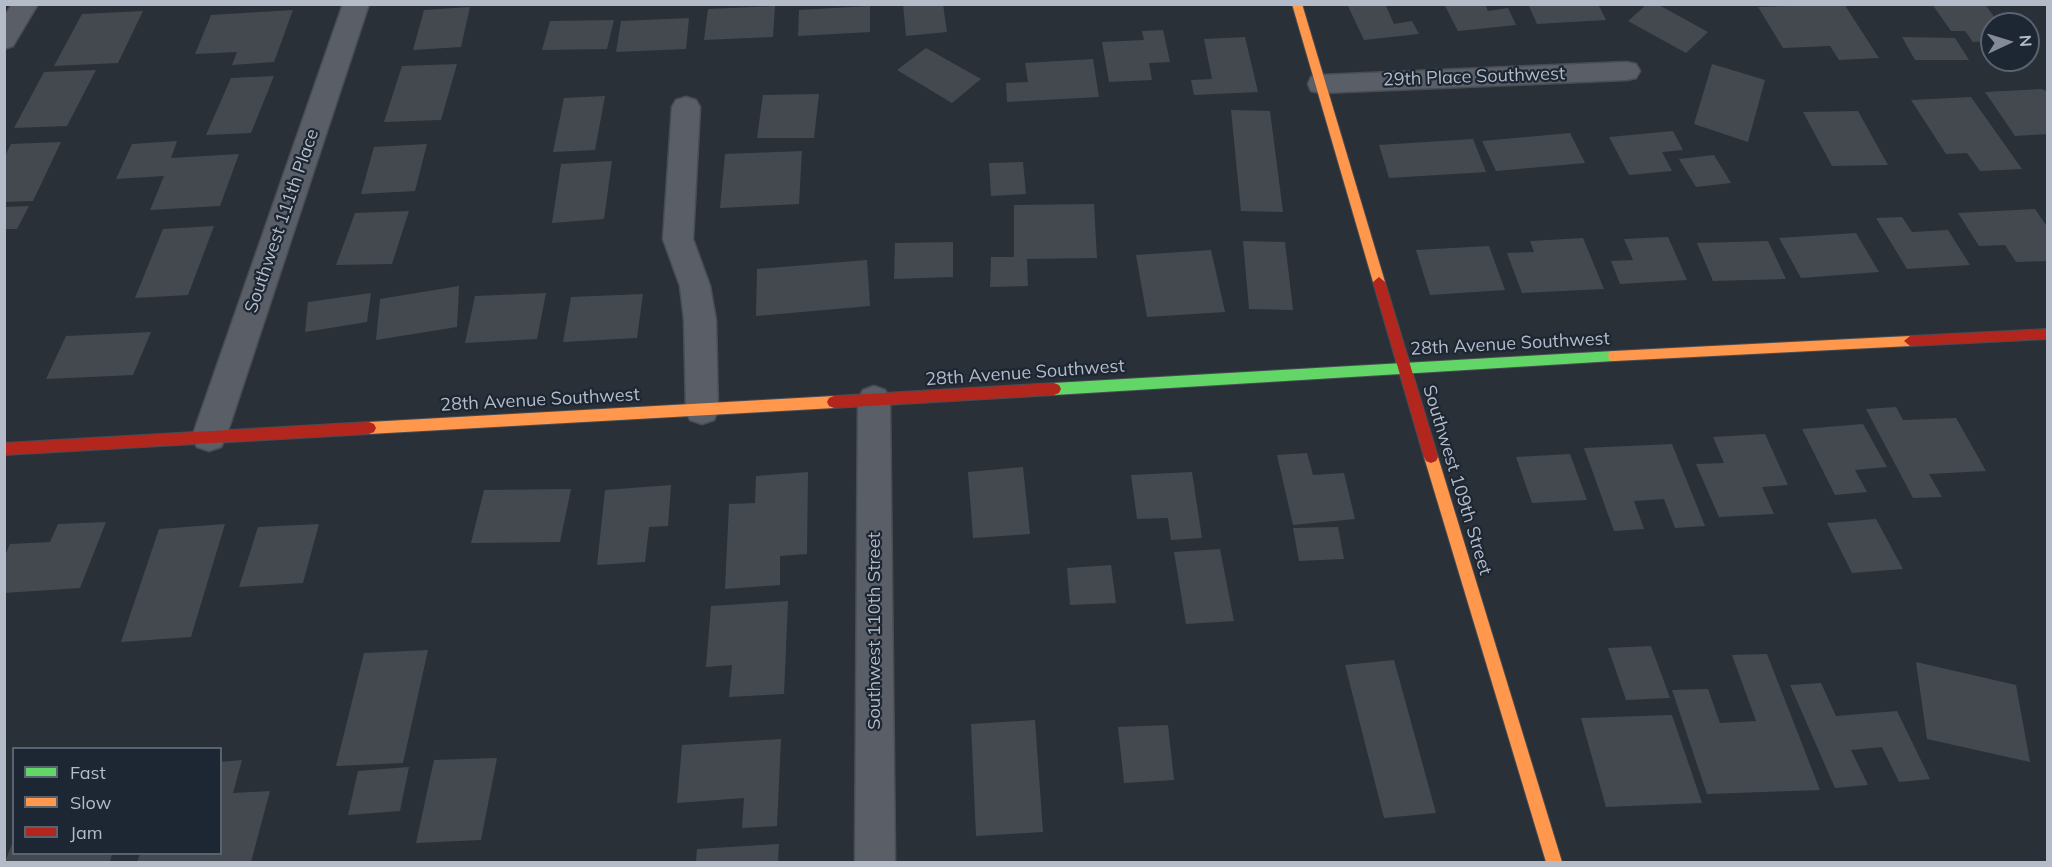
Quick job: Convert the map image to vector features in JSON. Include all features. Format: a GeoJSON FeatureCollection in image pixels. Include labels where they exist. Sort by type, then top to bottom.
{"type":"FeatureCollection","features":[{"type":"Feature","properties":{"kind":"street"},"geometry":{"type":"LineString","coordinates":[[4,40],[25,4]]}},
{"type":"Feature","properties":{"kind":"street","name":"Southwest 111th Place"},"geometry":{"type":"LineString","coordinates":[[209,437],[356,4]]}},
{"type":"Feature","properties":{"kind":"street","name":"Southwest 109th Street"},"geometry":{"type":"LineString","coordinates":[[1297,4],[1554,862]]}},
{"type":"Feature","properties":{"kind":"street","name":"29th Place Southwest"},"geometry":{"type":"LineString","coordinates":[[1321,84],[1627,71]]}},
{"type":"Feature","properties":{"kind":"street"},"geometry":{"type":"LineString","coordinates":[[686,107],[678,239],[697,298],[700,320],[702,410]]}},
{"type":"Feature","properties":{"kind":"street","name":"28th Avenue Southwest"},"geometry":{"type":"LineString","coordinates":[[4,449],[874,400],[1404,367],[2048,334]]}},
{"type":"Feature","properties":{"kind":"street","name":"Southwest 110th Street"},"geometry":{"type":"LineString","coordinates":[[874,400],[875,862]]}},
{"type":"Feature","properties":{"kind":"building"},"geometry":{"type":"Polygon","coordinates":[[[903,4],[943,4],[947,32],[906,36],[903,4]]]}},
{"type":"Feature","properties":{"kind":"building"},"geometry":{"type":"Polygon","coordinates":[[[1347,4],[1385,4],[1394,24],[1412,21],[1419,34],[1364,40],[1347,4]]]}},
{"type":"Feature","properties":{"kind":"building"},"geometry":{"type":"Polygon","coordinates":[[[1444,4],[1485,4],[1488,11],[1508,8],[1516,25],[1458,31],[1444,4]]]}},
{"type":"Feature","properties":{"kind":"building"},"geometry":{"type":"Polygon","coordinates":[[[1528,4],[1598,4],[1606,20],[1537,24],[1528,4]]]}},
{"type":"Feature","properties":{"kind":"building"},"geometry":{"type":"Polygon","coordinates":[[[1647,4],[1657,4],[1708,32],[1686,53],[1628,21],[1647,4]]]}},
{"type":"Feature","properties":{"kind":"building"},"geometry":{"type":"Polygon","coordinates":[[[1844,4],[1879,58],[1839,60],[1830,46],[1783,48],[1758,7],[1844,4]]]}},
{"type":"Feature","properties":{"kind":"building"},"geometry":{"type":"Polygon","coordinates":[[[1932,4],[1985,4],[1991,12],[1980,12],[1980,42],[1973,42],[1965,31],[1951,31],[1932,4]]]}},
{"type":"Feature","properties":{"kind":"building"},"geometry":{"type":"Polygon","coordinates":[[[775,6],[773,37],[704,40],[708,9],[775,6]]]}},
{"type":"Feature","properties":{"kind":"building"},"geometry":{"type":"Polygon","coordinates":[[[870,6],[870,32],[798,36],[799,10],[870,6]]]}},
{"type":"Feature","properties":{"kind":"building"},"geometry":{"type":"Polygon","coordinates":[[[470,7],[461,47],[413,50],[424,10],[470,7]]]}},
{"type":"Feature","properties":{"kind":"building"},"geometry":{"type":"Polygon","coordinates":[[[293,10],[274,62],[232,65],[237,52],[195,54],[211,15],[293,10]]]}},
{"type":"Feature","properties":{"kind":"building"},"geometry":{"type":"Polygon","coordinates":[[[143,11],[118,63],[54,66],[82,14],[143,11]]]}},
{"type":"Feature","properties":{"kind":"building"},"geometry":{"type":"Polygon","coordinates":[[[689,18],[686,49],[616,52],[621,21],[689,18]]]}},
{"type":"Feature","properties":{"kind":"building"},"geometry":{"type":"Polygon","coordinates":[[[614,20],[607,49],[542,50],[550,21],[614,20]]]}},
{"type":"Feature","properties":{"kind":"building"},"geometry":{"type":"Polygon","coordinates":[[[1163,30],[1170,62],[1149,63],[1152,80],[1109,82],[1102,42],[1144,40],[1142,31],[1163,30]]]}},
{"type":"Feature","properties":{"kind":"building"},"geometry":{"type":"Polygon","coordinates":[[[1245,37],[1258,92],[1194,95],[1191,80],[1212,79],[1204,39],[1245,37]]]}},
{"type":"Feature","properties":{"kind":"building"},"geometry":{"type":"Polygon","coordinates":[[[1902,37],[1955,38],[1969,60],[1915,60],[1902,37]]]}},
{"type":"Feature","properties":{"kind":"building"},"geometry":{"type":"Polygon","coordinates":[[[926,48],[981,79],[952,103],[897,70],[926,48]]]}},
{"type":"Feature","properties":{"kind":"building"},"geometry":{"type":"Polygon","coordinates":[[[1093,59],[1099,97],[1007,102],[1006,83],[1028,82],[1025,63],[1093,59]]]}},
{"type":"Feature","properties":{"kind":"building"},"geometry":{"type":"Polygon","coordinates":[[[457,64],[441,120],[384,122],[402,66],[457,64]]]}},
{"type":"Feature","properties":{"kind":"building"},"geometry":{"type":"Polygon","coordinates":[[[1712,64],[1765,80],[1748,142],[1694,124],[1712,64]]]}},
{"type":"Feature","properties":{"kind":"building"},"geometry":{"type":"Polygon","coordinates":[[[96,70],[67,126],[14,128],[44,72],[96,70]]]}},
{"type":"Feature","properties":{"kind":"building"},"geometry":{"type":"Polygon","coordinates":[[[274,76],[251,133],[206,135],[231,78],[274,76]]]}},
{"type":"Feature","properties":{"kind":"building"},"geometry":{"type":"Polygon","coordinates":[[[2042,89],[2048,92],[2048,134],[2015,136],[1985,92],[2042,89]]]}},
{"type":"Feature","properties":{"kind":"building"},"geometry":{"type":"Polygon","coordinates":[[[819,94],[814,138],[757,138],[763,95],[819,94]]]}},
{"type":"Feature","properties":{"kind":"building"},"geometry":{"type":"Polygon","coordinates":[[[605,96],[595,150],[553,152],[564,98],[605,96]]]}},
{"type":"Feature","properties":{"kind":"building"},"geometry":{"type":"Polygon","coordinates":[[[1971,97],[2022,169],[1980,171],[1967,153],[1946,154],[1911,100],[1971,97]]]}},
{"type":"Feature","properties":{"kind":"building"},"geometry":{"type":"Polygon","coordinates":[[[1231,110],[1270,111],[1283,212],[1241,211],[1231,110]]]}},
{"type":"Feature","properties":{"kind":"building"},"geometry":{"type":"Polygon","coordinates":[[[1858,111],[1888,165],[1832,166],[1803,112],[1858,111]]]}},
{"type":"Feature","properties":{"kind":"building"},"geometry":{"type":"Polygon","coordinates":[[[1673,131],[1683,150],[1662,152],[1672,171],[1629,175],[1609,137],[1673,131]]]}},
{"type":"Feature","properties":{"kind":"building"},"geometry":{"type":"Polygon","coordinates":[[[1570,133],[1585,163],[1496,171],[1482,141],[1570,133]]]}},
{"type":"Feature","properties":{"kind":"building"},"geometry":{"type":"Polygon","coordinates":[[[1473,139],[1486,172],[1389,178],[1379,145],[1473,139]]]}},
{"type":"Feature","properties":{"kind":"building"},"geometry":{"type":"Polygon","coordinates":[[[177,141],[171,158],[239,154],[220,206],[150,210],[164,176],[116,179],[132,144],[177,141]]]}},
{"type":"Feature","properties":{"kind":"building"},"geometry":{"type":"Polygon","coordinates":[[[61,142],[33,201],[4,202],[4,158],[11,144],[61,142]]]}},
{"type":"Feature","properties":{"kind":"building"},"geometry":{"type":"Polygon","coordinates":[[[427,144],[415,191],[361,194],[374,147],[427,144]]]}},
{"type":"Feature","properties":{"kind":"building"},"geometry":{"type":"Polygon","coordinates":[[[802,151],[799,204],[720,208],[725,154],[802,151]]]}},
{"type":"Feature","properties":{"kind":"building"},"geometry":{"type":"Polygon","coordinates":[[[1714,155],[1731,183],[1696,187],[1679,159],[1714,155]]]}},
{"type":"Feature","properties":{"kind":"building"},"geometry":{"type":"Polygon","coordinates":[[[612,161],[604,219],[552,223],[561,164],[612,161]]]}},
{"type":"Feature","properties":{"kind":"building"},"geometry":{"type":"Polygon","coordinates":[[[1023,162],[1026,194],[991,196],[989,163],[1023,162]]]}},
{"type":"Feature","properties":{"kind":"building"},"geometry":{"type":"Polygon","coordinates":[[[1094,204],[1097,258],[1027,259],[1028,286],[990,287],[991,257],[1014,257],[1014,205],[1094,204]]]}},
{"type":"Feature","properties":{"kind":"building"},"geometry":{"type":"Polygon","coordinates":[[[29,206],[17,229],[4,229],[4,207],[29,206]]]}},
{"type":"Feature","properties":{"kind":"building"},"geometry":{"type":"Polygon","coordinates":[[[2035,209],[2048,228],[2048,261],[2016,262],[2005,245],[1979,246],[1958,213],[2035,209]]]}},
{"type":"Feature","properties":{"kind":"building"},"geometry":{"type":"Polygon","coordinates":[[[409,211],[392,264],[336,265],[355,213],[409,211]]]}},
{"type":"Feature","properties":{"kind":"building"},"geometry":{"type":"Polygon","coordinates":[[[1902,217],[1912,232],[1948,230],[1970,265],[1907,269],[1876,218],[1902,217]]]}},
{"type":"Feature","properties":{"kind":"building"},"geometry":{"type":"Polygon","coordinates":[[[214,226],[188,295],[135,298],[163,229],[214,226]]]}},
{"type":"Feature","properties":{"kind":"building"},"geometry":{"type":"Polygon","coordinates":[[[1856,233],[1879,272],[1801,278],[1779,238],[1856,233]]]}},
{"type":"Feature","properties":{"kind":"building"},"geometry":{"type":"Polygon","coordinates":[[[1668,237],[1687,280],[1620,284],[1611,261],[1633,260],[1624,239],[1668,237]]]}},
{"type":"Feature","properties":{"kind":"building"},"geometry":{"type":"Polygon","coordinates":[[[1583,238],[1604,289],[1522,293],[1507,253],[1534,252],[1530,241],[1583,238]]]}},
{"type":"Feature","properties":{"kind":"building"},"geometry":{"type":"Polygon","coordinates":[[[1243,241],[1285,242],[1293,310],[1249,309],[1243,241]]]}},
{"type":"Feature","properties":{"kind":"building"},"geometry":{"type":"Polygon","coordinates":[[[1768,241],[1786,279],[1713,281],[1697,243],[1768,241]]]}},
{"type":"Feature","properties":{"kind":"building"},"geometry":{"type":"Polygon","coordinates":[[[953,242],[953,277],[894,279],[895,243],[953,242]]]}},
{"type":"Feature","properties":{"kind":"building"},"geometry":{"type":"Polygon","coordinates":[[[1489,246],[1505,290],[1430,295],[1416,250],[1489,246]]]}},
{"type":"Feature","properties":{"kind":"building"},"geometry":{"type":"Polygon","coordinates":[[[1211,250],[1225,312],[1147,317],[1136,255],[1211,250]]]}},
{"type":"Feature","properties":{"kind":"building"},"geometry":{"type":"Polygon","coordinates":[[[867,260],[870,306],[756,316],[757,269],[867,260]]]}},
{"type":"Feature","properties":{"kind":"building"},"geometry":{"type":"Polygon","coordinates":[[[459,286],[457,327],[376,340],[380,299],[459,286]]]}},
{"type":"Feature","properties":{"kind":"building"},"geometry":{"type":"Polygon","coordinates":[[[371,293],[367,322],[305,332],[308,302],[371,293]]]}},
{"type":"Feature","properties":{"kind":"building"},"geometry":{"type":"Polygon","coordinates":[[[546,293],[537,339],[465,343],[475,296],[546,293]]]}},
{"type":"Feature","properties":{"kind":"building"},"geometry":{"type":"Polygon","coordinates":[[[643,294],[637,338],[563,342],[571,297],[643,294]]]}},
{"type":"Feature","properties":{"kind":"building"},"geometry":{"type":"Polygon","coordinates":[[[151,332],[133,375],[46,379],[66,336],[151,332]]]}},
{"type":"Feature","properties":{"kind":"building"},"geometry":{"type":"Polygon","coordinates":[[[1896,407],[1903,420],[1956,418],[1986,471],[1929,474],[1942,497],[1913,498],[1866,409],[1896,407]]]}},
{"type":"Feature","properties":{"kind":"building"},"geometry":{"type":"Polygon","coordinates":[[[1863,424],[1887,467],[1855,470],[1867,492],[1835,495],[1802,429],[1863,424]]]}},
{"type":"Feature","properties":{"kind":"building"},"geometry":{"type":"Polygon","coordinates":[[[1765,434],[1788,485],[1762,487],[1774,514],[1719,517],[1696,464],[1724,463],[1713,437],[1765,434]]]}},
{"type":"Feature","properties":{"kind":"building"},"geometry":{"type":"Polygon","coordinates":[[[1672,444],[1705,526],[1675,528],[1664,499],[1634,501],[1644,529],[1614,531],[1584,448],[1672,444]]]}},
{"type":"Feature","properties":{"kind":"building"},"geometry":{"type":"Polygon","coordinates":[[[1307,453],[1313,475],[1344,473],[1355,519],[1293,525],[1277,455],[1307,453]]]}},
{"type":"Feature","properties":{"kind":"building"},"geometry":{"type":"Polygon","coordinates":[[[1570,454],[1587,500],[1532,503],[1516,457],[1570,454]]]}},
{"type":"Feature","properties":{"kind":"building"},"geometry":{"type":"Polygon","coordinates":[[[1023,467],[1030,534],[973,538],[968,472],[1023,467]]]}},
{"type":"Feature","properties":{"kind":"building"},"geometry":{"type":"Polygon","coordinates":[[[808,472],[807,554],[780,556],[780,585],[725,589],[729,504],[755,503],[756,476],[808,472]]]}},
{"type":"Feature","properties":{"kind":"building"},"geometry":{"type":"Polygon","coordinates":[[[1192,472],[1202,538],[1171,540],[1168,518],[1137,519],[1131,475],[1192,472]]]}},
{"type":"Feature","properties":{"kind":"building"},"geometry":{"type":"Polygon","coordinates":[[[671,485],[668,526],[649,527],[645,562],[597,565],[605,490],[671,485]]]}},
{"type":"Feature","properties":{"kind":"building"},"geometry":{"type":"Polygon","coordinates":[[[571,489],[560,542],[471,543],[484,490],[571,489]]]}},
{"type":"Feature","properties":{"kind":"building"},"geometry":{"type":"Polygon","coordinates":[[[1876,519],[1903,569],[1852,573],[1827,523],[1876,519]]]}},
{"type":"Feature","properties":{"kind":"building"},"geometry":{"type":"Polygon","coordinates":[[[106,522],[80,588],[4,593],[4,558],[10,544],[50,542],[58,524],[106,522]]]}},
{"type":"Feature","properties":{"kind":"building"},"geometry":{"type":"Polygon","coordinates":[[[225,524],[191,637],[121,642],[159,529],[225,524]]]}},
{"type":"Feature","properties":{"kind":"building"},"geometry":{"type":"Polygon","coordinates":[[[319,524],[303,583],[239,587],[258,527],[319,524]]]}},
{"type":"Feature","properties":{"kind":"building"},"geometry":{"type":"Polygon","coordinates":[[[1338,527],[1344,559],[1299,561],[1293,528],[1338,527]]]}},
{"type":"Feature","properties":{"kind":"building"},"geometry":{"type":"Polygon","coordinates":[[[1220,549],[1234,621],[1186,624],[1174,552],[1220,549]]]}},
{"type":"Feature","properties":{"kind":"building"},"geometry":{"type":"Polygon","coordinates":[[[1111,565],[1116,603],[1070,605],[1067,568],[1111,565]]]}},
{"type":"Feature","properties":{"kind":"building"},"geometry":{"type":"Polygon","coordinates":[[[788,601],[784,694],[729,697],[732,665],[706,667],[711,606],[788,601]]]}},
{"type":"Feature","properties":{"kind":"building"},"geometry":{"type":"Polygon","coordinates":[[[1651,646],[1670,698],[1626,700],[1608,648],[1651,646]]]}},
{"type":"Feature","properties":{"kind":"building"},"geometry":{"type":"Polygon","coordinates":[[[428,650],[403,763],[336,766],[364,653],[428,650]]]}},
{"type":"Feature","properties":{"kind":"building"},"geometry":{"type":"Polygon","coordinates":[[[1767,654],[1820,790],[1707,794],[1672,690],[1708,689],[1720,723],[1756,721],[1732,655],[1767,654]]]}},
{"type":"Feature","properties":{"kind":"building"},"geometry":{"type":"Polygon","coordinates":[[[1394,660],[1436,813],[1384,818],[1345,665],[1394,660]]]}},
{"type":"Feature","properties":{"kind":"building"},"geometry":{"type":"Polygon","coordinates":[[[1916,662],[2016,685],[2030,762],[1927,739],[1916,662]]]}},
{"type":"Feature","properties":{"kind":"building"},"geometry":{"type":"Polygon","coordinates":[[[1821,683],[1836,716],[1897,711],[1930,779],[1899,782],[1882,747],[1851,750],[1868,785],[1835,788],[1790,685],[1821,683]]]}},
{"type":"Feature","properties":{"kind":"building"},"geometry":{"type":"Polygon","coordinates":[[[1672,715],[1702,803],[1606,807],[1581,718],[1672,715]]]}},
{"type":"Feature","properties":{"kind":"building"},"geometry":{"type":"Polygon","coordinates":[[[1035,720],[1043,832],[976,836],[971,724],[1035,720]]]}},
{"type":"Feature","properties":{"kind":"building"},"geometry":{"type":"Polygon","coordinates":[[[1168,725],[1174,780],[1124,783],[1118,727],[1168,725]]]}},
{"type":"Feature","properties":{"kind":"building"},"geometry":{"type":"Polygon","coordinates":[[[781,739],[777,826],[742,828],[744,798],[677,803],[682,745],[781,739]]]}},
{"type":"Feature","properties":{"kind":"building"},"geometry":{"type":"Polygon","coordinates":[[[497,758],[481,840],[416,843],[434,760],[497,758]]]}},
{"type":"Feature","properties":{"kind":"building"},"geometry":{"type":"Polygon","coordinates":[[[242,760],[233,793],[270,791],[251,862],[137,862],[140,855],[222,855],[222,762],[242,760]]]}},
{"type":"Feature","properties":{"kind":"building"},"geometry":{"type":"Polygon","coordinates":[[[409,767],[400,811],[348,815],[358,771],[409,767]]]}},
{"type":"Feature","properties":{"kind":"building"},"geometry":{"type":"Polygon","coordinates":[[[12,844],[12,855],[112,855],[110,862],[5,862],[12,844]]]}},
{"type":"Feature","properties":{"kind":"building"},"geometry":{"type":"Polygon","coordinates":[[[779,844],[778,862],[696,862],[697,849],[779,844]]]}},
{"type":"Feature","properties":{"kind":"traffic: fast"},"geometry":{"type":"LineString","coordinates":[[1054,389],[1614,356]]}},
{"type":"Feature","properties":{"kind":"traffic: slow"},"geometry":{"type":"LineString","coordinates":[[1297,4],[1379,282]]}},
{"type":"Feature","properties":{"kind":"traffic: slow"},"geometry":{"type":"LineString","coordinates":[[1614,356],[1910,341]]}},
{"type":"Feature","properties":{"kind":"traffic: slow"},"geometry":{"type":"LineString","coordinates":[[369,428],[834,402]]}},
{"type":"Feature","properties":{"kind":"traffic: slow"},"geometry":{"type":"LineString","coordinates":[[1431,457],[1554,862]]}},
{"type":"Feature","properties":{"kind":"traffic: jam"},"geometry":{"type":"LineString","coordinates":[[1379,282],[1431,457]]}},
{"type":"Feature","properties":{"kind":"traffic: jam"},"geometry":{"type":"LineString","coordinates":[[1910,341],[2048,334]]}},
{"type":"Feature","properties":{"kind":"traffic: jam"},"geometry":{"type":"LineString","coordinates":[[834,402],[1054,389]]}},
{"type":"Feature","properties":{"kind":"traffic: jam"},"geometry":{"type":"LineString","coordinates":[[4,449],[369,428]]}}]}
